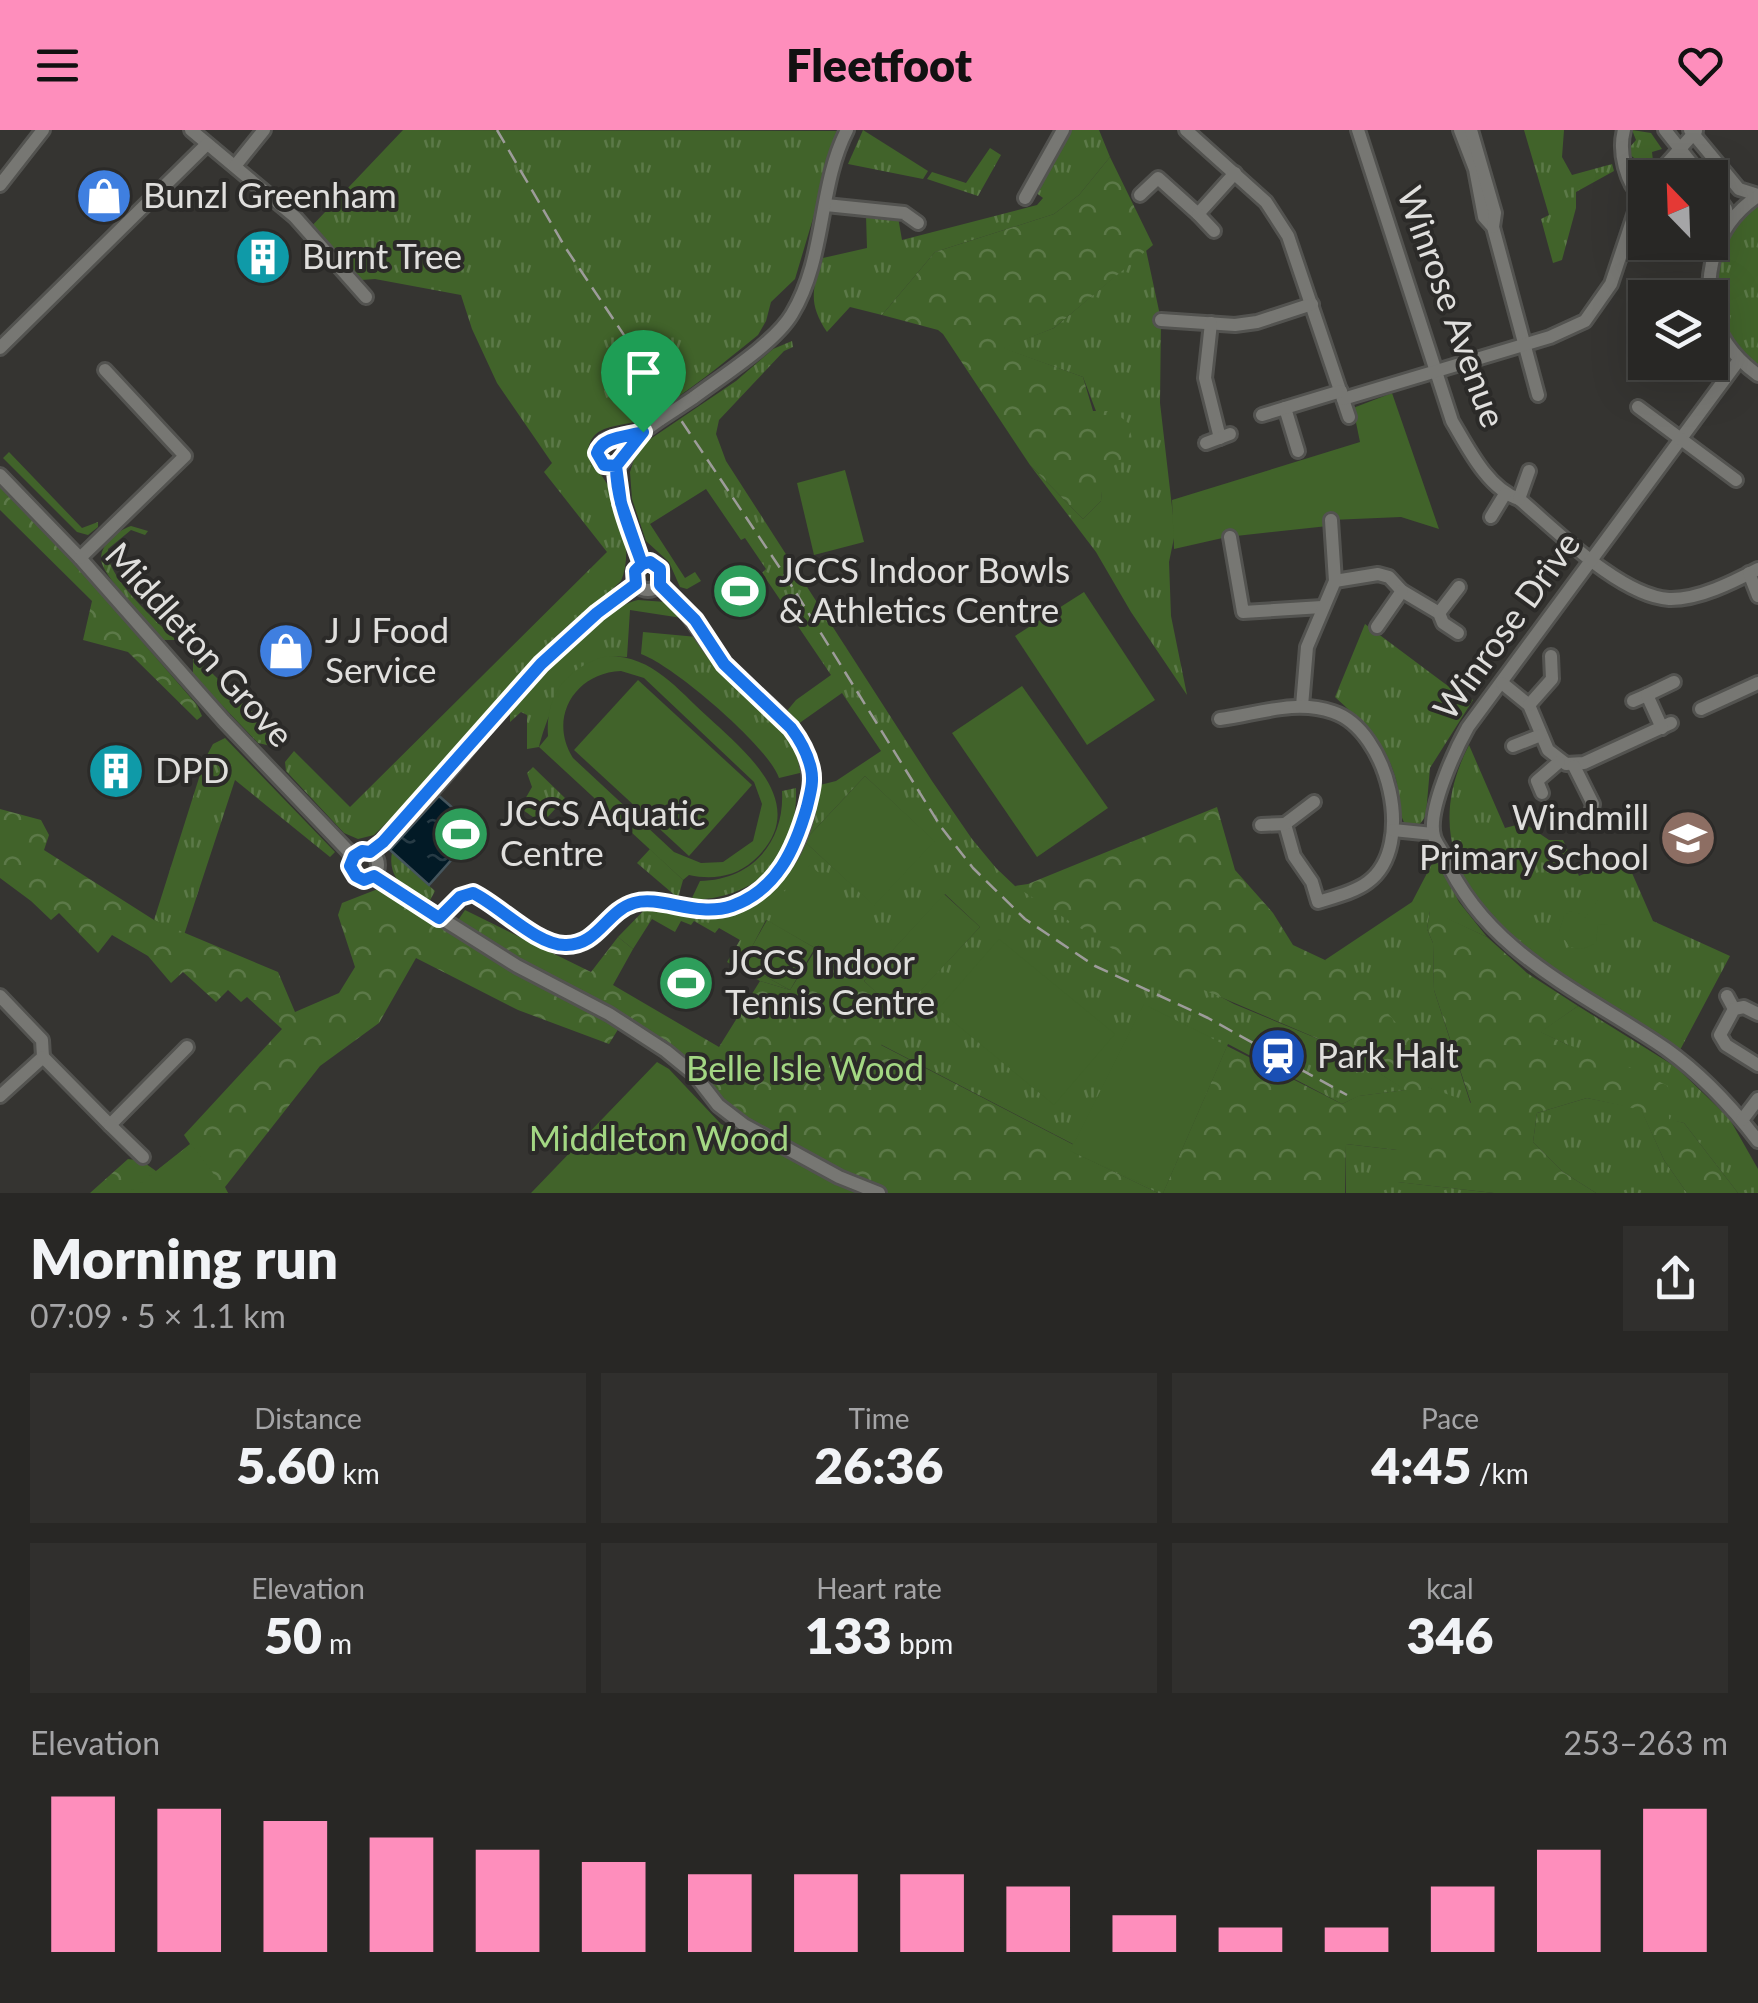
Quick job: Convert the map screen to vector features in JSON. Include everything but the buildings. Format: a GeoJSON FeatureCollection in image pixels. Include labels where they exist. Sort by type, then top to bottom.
{"type":"FeatureCollection","features":[{"type":"Feature","properties":{"kind":"street"},"geometry":{"type":"LineString","coordinates":[[0,185],[43,130]]}},
{"type":"Feature","properties":{"kind":"street"},"geometry":{"type":"LineString","coordinates":[[191,130],[308,230],[366,297]]}},
{"type":"Feature","properties":{"kind":"street"},"geometry":{"type":"LineString","coordinates":[[234,166],[264,130]]}},
{"type":"Feature","properties":{"kind":"street"},"geometry":{"type":"LineString","coordinates":[[642,564],[621,503],[616,466],[643,432],[759,348],[792,315],[810,268],[847,130]]}},
{"type":"Feature","properties":{"kind":"street"},"geometry":{"type":"LineString","coordinates":[[1025,198],[1063,130]]}},
{"type":"Feature","properties":{"kind":"street"},"geometry":{"type":"LineString","coordinates":[[1186,130],[1266,202],[1288,236],[1349,418]]}},
{"type":"Feature","properties":{"kind":"street","name":"Winrose Avenue"},"geometry":{"type":"LineString","coordinates":[[1358,130],[1434,371],[1452,421],[1474,457],[1512,497],[1591,559],[1650,595],[1672,599],[1710,590],[1753,571]]}},
{"type":"Feature","properties":{"kind":"street"},"geometry":{"type":"LineString","coordinates":[[1460,130],[1478,168]]}},
{"type":"Feature","properties":{"kind":"street"},"geometry":{"type":"LineString","coordinates":[[1472,130],[1484,217],[1493,228],[1538,396]]}},
{"type":"Feature","properties":{"kind":"street"},"geometry":{"type":"LineString","coordinates":[[1624,130],[1628,172]]}},
{"type":"Feature","properties":{"kind":"street"},"geometry":{"type":"LineString","coordinates":[[1665,130],[1689,160]]}},
{"type":"Feature","properties":{"kind":"street"},"geometry":{"type":"LineString","coordinates":[[1670,160],[1694,131],[1739,189],[1758,196],[1728,223]]}},
{"type":"Feature","properties":{"kind":"street"},"geometry":{"type":"LineString","coordinates":[[0,348],[208,144]]}},
{"type":"Feature","properties":{"kind":"street"},"geometry":{"type":"LineString","coordinates":[[1198,214],[1235,173]]}},
{"type":"Feature","properties":{"kind":"street"},"geometry":{"type":"LineString","coordinates":[[1140,195],[1158,178],[1214,231]]}},
{"type":"Feature","properties":{"kind":"street"},"geometry":{"type":"LineString","coordinates":[[826,205],[904,213],[918,223]]}},
{"type":"Feature","properties":{"kind":"street"},"geometry":{"type":"LineString","coordinates":[[1262,415],[1434,371],[1572,329],[1595,310],[1611,284],[1628,239]]}},
{"type":"Feature","properties":{"kind":"street"},"geometry":{"type":"LineString","coordinates":[[1161,320],[1256,322],[1312,304]]}},
{"type":"Feature","properties":{"kind":"street"},"geometry":{"type":"LineString","coordinates":[[1211,323],[1205,378],[1218,438]]}},
{"type":"Feature","properties":{"kind":"street"},"geometry":{"type":"LineString","coordinates":[[1728,344],[1739,360],[1758,375]]}},
{"type":"Feature","properties":{"kind":"street","name":"Winrose Drive"},"geometry":{"type":"LineString","coordinates":[[1433,834],[1442,781],[1455,749],[1739,360]]}},
{"type":"Feature","properties":{"kind":"street"},"geometry":{"type":"LineString","coordinates":[[80,558],[185,456],[105,370]]}},
{"type":"Feature","properties":{"kind":"street"},"geometry":{"type":"LineString","coordinates":[[1638,407],[1736,480]]}},
{"type":"Feature","properties":{"kind":"street"},"geometry":{"type":"LineString","coordinates":[[1285,408],[1298,450]]}},
{"type":"Feature","properties":{"kind":"street"},"geometry":{"type":"LineString","coordinates":[[616,466],[604,465],[597,453],[604,442],[643,432]]}},
{"type":"Feature","properties":{"kind":"street"},"geometry":{"type":"LineString","coordinates":[[617,440],[626,454]]}},
{"type":"Feature","properties":{"kind":"street"},"geometry":{"type":"LineString","coordinates":[[1491,517],[1512,497],[1529,471]]}},
{"type":"Feature","properties":{"kind":"street","name":"Middleton Grove"},"geometry":{"type":"LineString","coordinates":[[0,476],[80,558],[170,663],[354,856],[350,866],[356,876],[364,880],[374,876],[516,966],[609,1014],[694,1074],[718,1105],[744,1125],[840,1177],[879,1193]]}},
{"type":"Feature","properties":{"kind":"street"},"geometry":{"type":"LineString","coordinates":[[1302,706],[1307,647],[1335,581],[1331,520]]}},
{"type":"Feature","properties":{"kind":"street"},"geometry":{"type":"LineString","coordinates":[[1230,537],[1243,619],[1322,608]]}},
{"type":"Feature","properties":{"kind":"street"},"geometry":{"type":"LineString","coordinates":[[636,584],[635,571],[650,562],[658,566],[660,585]]}},
{"type":"Feature","properties":{"kind":"street"},"geometry":{"type":"LineString","coordinates":[[1753,571],[1758,596]]}},
{"type":"Feature","properties":{"kind":"street"},"geometry":{"type":"LineString","coordinates":[[1335,581],[1378,574],[1388,577],[1402,591],[1439,613],[1443,623],[1458,633]]}},
{"type":"Feature","properties":{"kind":"street"},"geometry":{"type":"LineString","coordinates":[[636,584],[648,590],[660,585]]}},
{"type":"Feature","properties":{"kind":"street"},"geometry":{"type":"LineString","coordinates":[[370,852],[418,805],[541,664],[636,584]]}},
{"type":"Feature","properties":{"kind":"street"},"geometry":{"type":"LineString","coordinates":[[439,918],[460,897],[473,893],[549,942],[566,946],[591,940],[632,903],[653,901],[693,910],[732,906],[780,873],[798,838],[812,788],[811,768],[800,739],[724,664],[695,620],[660,585]]}},
{"type":"Feature","properties":{"kind":"street"},"geometry":{"type":"LineString","coordinates":[[1439,613],[1459,586]]}},
{"type":"Feature","properties":{"kind":"street"},"geometry":{"type":"LineString","coordinates":[[1377,627],[1402,591]]}},
{"type":"Feature","properties":{"kind":"street"},"geometry":{"type":"LineString","coordinates":[[1529,705],[1552,679],[1551,656]]}},
{"type":"Feature","properties":{"kind":"street"},"geometry":{"type":"LineString","coordinates":[[1502,682],[1529,705],[1541,735],[1559,762],[1574,766],[1667,725],[1647,695]]}},
{"type":"Feature","properties":{"kind":"street"},"geometry":{"type":"LineString","coordinates":[[1632,702],[1674,682]]}},
{"type":"Feature","properties":{"kind":"street"},"geometry":{"type":"LineString","coordinates":[[1701,709],[1758,683]]}},
{"type":"Feature","properties":{"kind":"street"},"geometry":{"type":"LineString","coordinates":[[1220,719],[1248,715],[1261,703],[1302,706],[1338,712],[1365,736],[1387,778],[1393,830],[1385,859],[1369,882],[1320,907],[1312,882],[1294,856],[1286,824]]}},
{"type":"Feature","properties":{"kind":"street"},"geometry":{"type":"LineString","coordinates":[[1513,746],[1541,735]]}},
{"type":"Feature","properties":{"kind":"street"},"geometry":{"type":"LineString","coordinates":[[1542,793],[1536,781],[1559,762]]}},
{"type":"Feature","properties":{"kind":"street"},"geometry":{"type":"LineString","coordinates":[[1574,766],[1593,804],[1591,814]]}},
{"type":"Feature","properties":{"kind":"street"},"geometry":{"type":"LineString","coordinates":[[1261,825],[1286,824],[1314,802]]}},
{"type":"Feature","properties":{"kind":"street"},"geometry":{"type":"LineString","coordinates":[[1393,830],[1433,834],[1466,898],[1506,943],[1562,985],[1672,1054],[1742,1120],[1758,1141]]}},
{"type":"Feature","properties":{"kind":"street"},"geometry":{"type":"LineString","coordinates":[[354,856],[370,852],[378,862],[374,876]]}},
{"type":"Feature","properties":{"kind":"street"},"geometry":{"type":"LineString","coordinates":[[0,996],[42,1040],[43,1057],[142,1157]]}},
{"type":"Feature","properties":{"kind":"street"},"geometry":{"type":"LineString","coordinates":[[1758,1014],[1731,1002],[1720,1035],[1726,1044],[1758,1065]]}},
{"type":"Feature","properties":{"kind":"street"},"geometry":{"type":"LineString","coordinates":[[110,1125],[187,1047]]}},
{"type":"Feature","properties":{"kind":"street"},"geometry":{"type":"LineString","coordinates":[[0,1096],[43,1057]]}},
{"type":"Feature","properties":{"kind":"street"},"geometry":{"type":"LineString","coordinates":[[1742,1120],[1758,1099]]}},
{"type":"Feature","properties":{"kind":"green space"},"geometry":{"type":"Polygon","coordinates":[[[403,130],[839,131],[795,279],[771,302],[758,335],[661,408],[641,420],[601,430],[590,442],[590,460],[611,491],[622,522],[626,553],[621,581],[523,673],[448,763],[374,835],[358,839],[344,833],[286,771],[285,762],[294,751],[350,807],[607,552],[544,472],[552,463],[497,383],[461,295],[375,279],[361,280],[334,259],[308,230],[403,130]]]}},
{"type":"Feature","properties":{"kind":"green space"},"geometry":{"type":"Polygon","coordinates":[[[863,130],[928,171],[923,179],[848,164],[863,130]]]}},
{"type":"Feature","properties":{"kind":"green space"},"geometry":{"type":"Polygon","coordinates":[[[1070,130],[1099,130],[1110,157],[1079,195],[1054,214],[935,252],[882,315],[850,307],[827,332],[814,304],[819,269],[823,258],[867,248],[866,215],[898,217],[902,240],[1037,205],[1043,198],[1035,192],[1070,130]]]}},
{"type":"Feature","properties":{"kind":"green space"},"geometry":{"type":"Polygon","coordinates":[[[1524,130],[1564,130],[1562,157],[1572,175],[1612,164],[1614,171],[1576,192],[1576,208],[1562,260],[1553,263],[1541,219],[1549,215],[1524,130]]]}},
{"type":"Feature","properties":{"kind":"green space"},"geometry":{"type":"Polygon","coordinates":[[[1632,130],[1651,133],[1662,149],[1652,152],[1653,160],[1637,160],[1630,155],[1636,140],[1632,130]]]}},
{"type":"Feature","properties":{"kind":"green space"},"geometry":{"type":"Polygon","coordinates":[[[990,148],[1001,155],[978,196],[927,179],[932,172],[966,183],[990,148]]]}},
{"type":"Feature","properties":{"kind":"green space"},"geometry":{"type":"Polygon","coordinates":[[[1110,157],[1153,245],[1054,328],[1004,348],[1083,377],[1093,411],[1113,411],[1127,422],[1136,450],[1110,470],[1101,501],[1083,519],[1030,465],[943,334],[882,315],[935,252],[1054,214],[1079,195],[1110,157]]]}},
{"type":"Feature","properties":{"kind":"green space"},"geometry":{"type":"Polygon","coordinates":[[[1758,206],[1758,367],[1728,334],[1728,280],[1717,280],[1719,260],[1728,260],[1728,239],[1758,206]]]}},
{"type":"Feature","properties":{"kind":"green space"},"geometry":{"type":"Polygon","coordinates":[[[1146,250],[1161,320],[1160,403],[1175,533],[1169,562],[1171,616],[1187,695],[1096,552],[1030,465],[1083,519],[1101,501],[1102,481],[1115,461],[1083,377],[1002,348],[1054,328],[1146,250]]]}},
{"type":"Feature","properties":{"kind":"green space"},"geometry":{"type":"Polygon","coordinates":[[[792,341],[793,347],[784,351],[719,420],[716,434],[726,461],[932,781],[996,868],[1015,886],[1234,1004],[1340,1048],[1406,1090],[1359,1096],[1342,1104],[1228,1044],[1163,1193],[1158,1193],[1070,1151],[1073,1144],[880,1044],[820,944],[815,948],[766,920],[743,964],[790,990],[760,981],[727,962],[740,940],[719,928],[715,933],[694,921],[691,925],[681,921],[675,932],[652,919],[633,949],[618,937],[653,901],[732,905],[779,873],[812,787],[836,781],[881,751],[842,693],[791,729],[781,718],[796,700],[831,675],[762,573],[766,569],[706,489],[650,524],[685,578],[695,572],[701,581],[687,589],[680,587],[669,562],[646,541],[632,499],[630,472],[640,446],[736,381],[773,349],[792,341]],[[865,776],[804,841],[874,905],[934,841],[865,776]],[[945,894],[864,981],[899,1013],[980,927],[945,894]]]}},
{"type":"Feature","properties":{"kind":"green space"},"geometry":{"type":"Polygon","coordinates":[[[1392,393],[1439,529],[1401,517],[1331,520],[1328,526],[1227,537],[1174,549],[1172,500],[1360,442],[1353,408],[1392,393]]]}},
{"type":"Feature","properties":{"kind":"green space"},"geometry":{"type":"Polygon","coordinates":[[[9,452],[82,528],[98,522],[98,527],[88,535],[77,532],[3,458],[9,452]]]}},
{"type":"Feature","properties":{"kind":"green space"},"geometry":{"type":"Polygon","coordinates":[[[845,470],[864,542],[814,555],[797,483],[845,470]]]}},
{"type":"Feature","properties":{"kind":"green space"},"geometry":{"type":"Polygon","coordinates":[[[0,487],[84,574],[197,705],[202,716],[197,720],[128,652],[83,640],[92,601],[0,510],[0,487]]]}},
{"type":"Feature","properties":{"kind":"green space"},"geometry":{"type":"Polygon","coordinates":[[[131,526],[148,531],[145,535],[131,530],[108,549],[109,560],[123,585],[176,640],[163,640],[103,566],[104,547],[113,536],[131,526]]]}},
{"type":"Feature","properties":{"kind":"green space"},"geometry":{"type":"Polygon","coordinates":[[[1084,592],[1155,700],[1087,745],[1015,636],[1084,592]]]}},
{"type":"Feature","properties":{"kind":"green space"},"geometry":{"type":"Polygon","coordinates":[[[638,600],[666,602],[682,618],[630,610],[627,657],[609,657],[579,671],[558,698],[539,747],[527,749],[527,715],[521,712],[510,722],[510,714],[587,632],[622,606],[638,600]]]}},
{"type":"Feature","properties":{"kind":"green space"},"geometry":{"type":"Polygon","coordinates":[[[1365,624],[1473,700],[1430,768],[1426,814],[1414,827],[1407,827],[1402,816],[1396,780],[1386,755],[1372,734],[1335,697],[1365,624]]]}},
{"type":"Feature","properties":{"kind":"green space"},"geometry":{"type":"Polygon","coordinates":[[[643,632],[697,637],[727,675],[785,732],[804,772],[779,778],[758,747],[718,708],[675,674],[641,654],[643,632]]]}},
{"type":"Feature","properties":{"kind":"green space"},"geometry":{"type":"Polygon","coordinates":[[[193,655],[282,740],[271,746],[258,743],[193,675],[193,655]]]}},
{"type":"Feature","properties":{"kind":"green space"},"geometry":{"type":"Polygon","coordinates":[[[607,656],[623,657],[651,667],[755,764],[776,801],[777,821],[770,841],[753,861],[723,876],[689,875],[683,880],[539,747],[548,736],[550,708],[561,685],[593,661],[607,656]],[[621,671],[590,680],[579,689],[565,714],[566,743],[573,758],[674,852],[701,863],[723,862],[753,841],[762,804],[754,782],[644,678],[621,671]]]}},
{"type":"Feature","properties":{"kind":"green space"},"geometry":{"type":"Polygon","coordinates":[[[638,680],[752,785],[689,856],[574,750],[638,680]]]}},
{"type":"Feature","properties":{"kind":"green space"},"geometry":{"type":"Polygon","coordinates":[[[1022,686],[1108,808],[1037,857],[952,733],[1022,686]]]}},
{"type":"Feature","properties":{"kind":"green space"},"geometry":{"type":"Polygon","coordinates":[[[225,738],[335,852],[330,857],[235,780],[184,935],[154,920],[205,759],[213,744],[225,738]]]}},
{"type":"Feature","properties":{"kind":"green space"},"geometry":{"type":"Polygon","coordinates":[[[1469,745],[1505,828],[1524,823],[1549,840],[1563,840],[1579,876],[1625,857],[1653,921],[1730,956],[1680,1050],[1546,965],[1505,930],[1473,892],[1453,849],[1451,800],[1469,745]]]}},
{"type":"Feature","properties":{"kind":"green space"},"geometry":{"type":"Polygon","coordinates":[[[533,767],[565,798],[546,819],[533,817],[520,808],[532,787],[527,773],[533,767]]]}},
{"type":"Feature","properties":{"kind":"green space"},"geometry":{"type":"Polygon","coordinates":[[[865,776],[935,841],[874,906],[804,841],[865,776]]]}},
{"type":"Feature","properties":{"kind":"green space"},"geometry":{"type":"Polygon","coordinates":[[[796,788],[790,834],[770,869],[737,891],[691,900],[700,881],[735,874],[762,855],[778,826],[782,791],[796,788]]]}},
{"type":"Feature","properties":{"kind":"green space"},"geometry":{"type":"Polygon","coordinates":[[[1217,807],[1235,870],[1273,913],[1293,945],[1347,965],[1440,1075],[1428,1087],[1471,1103],[1434,990],[1433,943],[1427,929],[1430,910],[1487,937],[1527,973],[1578,1006],[1541,1032],[1611,1058],[1668,1086],[1669,1119],[1684,1123],[1738,1193],[1687,1193],[1664,1160],[1641,1110],[1587,1098],[1537,1113],[1533,1142],[1563,1172],[1596,1193],[1494,1193],[1397,1182],[1397,1150],[1346,1144],[1345,1193],[1163,1193],[1227,1046],[1342,1104],[1358,1096],[1405,1090],[1340,1048],[1122,955],[1015,886],[1217,807]]]}},
{"type":"Feature","properties":{"kind":"green space","name":"Belle Isle Wood"},"geometry":{"type":"Polygon","coordinates":[[[0,809],[41,820],[49,835],[44,850],[154,920],[278,972],[295,1012],[339,993],[355,967],[338,915],[342,903],[388,885],[454,926],[465,910],[591,972],[618,937],[633,949],[613,985],[719,1047],[760,981],[790,990],[820,943],[898,1016],[881,1045],[1074,1145],[1071,1151],[1158,1193],[872,1193],[744,1125],[694,1074],[622,1023],[609,1044],[518,1010],[416,958],[379,1023],[320,1066],[225,1187],[228,1193],[90,1193],[128,1159],[142,1161],[156,1171],[190,1144],[184,1135],[282,1029],[247,997],[241,1002],[228,990],[216,1002],[183,972],[171,983],[148,956],[112,935],[98,953],[59,913],[51,920],[0,878],[0,809]]]}},
{"type":"Feature","properties":{"kind":"green space"},"geometry":{"type":"Polygon","coordinates":[[[650,849],[683,880],[678,898],[637,863],[650,849]]]}},
{"type":"Feature","properties":{"kind":"green space"},"geometry":{"type":"Polygon","coordinates":[[[392,852],[435,891],[428,904],[396,877],[392,852]]]}},
{"type":"Feature","properties":{"kind":"green space"},"geometry":{"type":"Polygon","coordinates":[[[1436,856],[1459,902],[1487,937],[1430,911],[1427,929],[1433,943],[1434,990],[1471,1105],[1427,1087],[1439,1075],[1325,960],[1412,902],[1436,856]]]}},
{"type":"Feature","properties":{"kind":"green space"},"geometry":{"type":"Polygon","coordinates":[[[810,865],[892,939],[857,975],[777,899],[810,865]]]}},
{"type":"Feature","properties":{"kind":"green space"},"geometry":{"type":"Polygon","coordinates":[[[944,894],[980,927],[899,1014],[864,981],[944,894]]]}},
{"type":"Feature","properties":{"kind":"green space"},"geometry":{"type":"Polygon","coordinates":[[[1598,900],[1607,900],[1614,906],[1614,919],[1598,925],[1593,944],[1580,949],[1569,946],[1559,931],[1564,916],[1574,909],[1585,918],[1598,900]]]}},
{"type":"Feature","properties":{"kind":"green space"},"geometry":{"type":"Polygon","coordinates":[[[767,920],[815,948],[790,990],[742,964],[767,920]]]}},
{"type":"Feature","properties":{"kind":"green space"},"geometry":{"type":"Polygon","coordinates":[[[999,939],[1115,1034],[1054,1105],[938,1009],[999,939]]]}},
{"type":"Feature","properties":{"kind":"green space"},"geometry":{"type":"Polygon","coordinates":[[[1144,1004],[1227,1046],[1163,1193],[1070,1151],[1144,1004]]]}},
{"type":"Feature","properties":{"kind":"green space"},"geometry":{"type":"Polygon","coordinates":[[[1578,1006],[1676,1067],[1729,1118],[1758,1169],[1758,1193],[1738,1193],[1684,1123],[1669,1120],[1568,1045],[1540,1032],[1578,1006]]]}},
{"type":"Feature","properties":{"kind":"green space","name":"Middleton Wood"},"geometry":{"type":"Polygon","coordinates":[[[657,1062],[669,1069],[721,1124],[861,1193],[531,1193],[657,1062]]]}},
{"type":"Feature","properties":{"kind":"green space"},"geometry":{"type":"Polygon","coordinates":[[[1587,1098],[1641,1109],[1664,1160],[1687,1193],[1596,1193],[1563,1172],[1533,1142],[1537,1113],[1587,1098]]]}},
{"type":"Feature","properties":{"kind":"green space"},"geometry":{"type":"Polygon","coordinates":[[[191,1144],[228,1193],[128,1193],[191,1144]]]}},
{"type":"Feature","properties":{"kind":"green space"},"geometry":{"type":"Polygon","coordinates":[[[1346,1144],[1397,1150],[1398,1182],[1494,1193],[1346,1193],[1346,1144]]]}},
{"type":"Feature","properties":{"kind":"water"},"geometry":{"type":"Polygon","coordinates":[[[439,796],[478,830],[429,885],[390,850],[439,796]]]}},
{"type":"Feature","properties":{"kind":"railway"},"geometry":{"type":"LineString","coordinates":[[497,130],[565,247],[788,580],[941,827],[973,868],[1025,919],[1095,966],[1208,1018],[1347,1095]]}},
{"type":"Feature","properties":{"kind":"place","name":"Bunzl Greenham"},"geometry":{"type":"Point","coordinates":[104,196]}},
{"type":"Feature","properties":{"kind":"place","name":"Burnt Tree"},"geometry":{"type":"Point","coordinates":[263,257]}},
{"type":"Feature","properties":{"kind":"place","name":"JCCS Indoor Bowls & Athletics Centre"},"geometry":{"type":"Point","coordinates":[740,591]}},
{"type":"Feature","properties":{"kind":"place","name":"J J Food Service"},"geometry":{"type":"Point","coordinates":[286,651]}},
{"type":"Feature","properties":{"kind":"place","name":"DPD"},"geometry":{"type":"Point","coordinates":[116,771]}},
{"type":"Feature","properties":{"kind":"place","name":"JCCS Aquatic Centre"},"geometry":{"type":"Point","coordinates":[461,834]}},
{"type":"Feature","properties":{"kind":"place","name":"Windmill Primary School"},"geometry":{"type":"Point","coordinates":[1688,838]}},
{"type":"Feature","properties":{"kind":"place","name":"JCCS Indoor Tennis Centre"},"geometry":{"type":"Point","coordinates":[686,983]}},
{"type":"Feature","properties":{"kind":"place","name":"Park Halt"},"geometry":{"type":"Point","coordinates":[1278,1056]}},
{"type":"Feature","properties":{"kind":"route"},"geometry":{"type":"LineString","coordinates":[[643,432],[608,440],[600,444],[597,453],[604,465],[616,466],[616,478],[621,503],[628,525],[642,564],[658,566],[660,585],[695,620],[724,664],[791,728],[800,739],[811,768],[812,788],[798,838],[780,873],[732,906],[693,910],[653,901],[632,903],[591,940],[566,946],[549,942],[473,893],[460,897],[439,918],[374,876],[364,880],[356,876],[350,866],[354,856],[370,852],[383,842],[541,664],[636,584],[635,571],[642,564],[621,503],[616,466],[643,432]]}}]}
